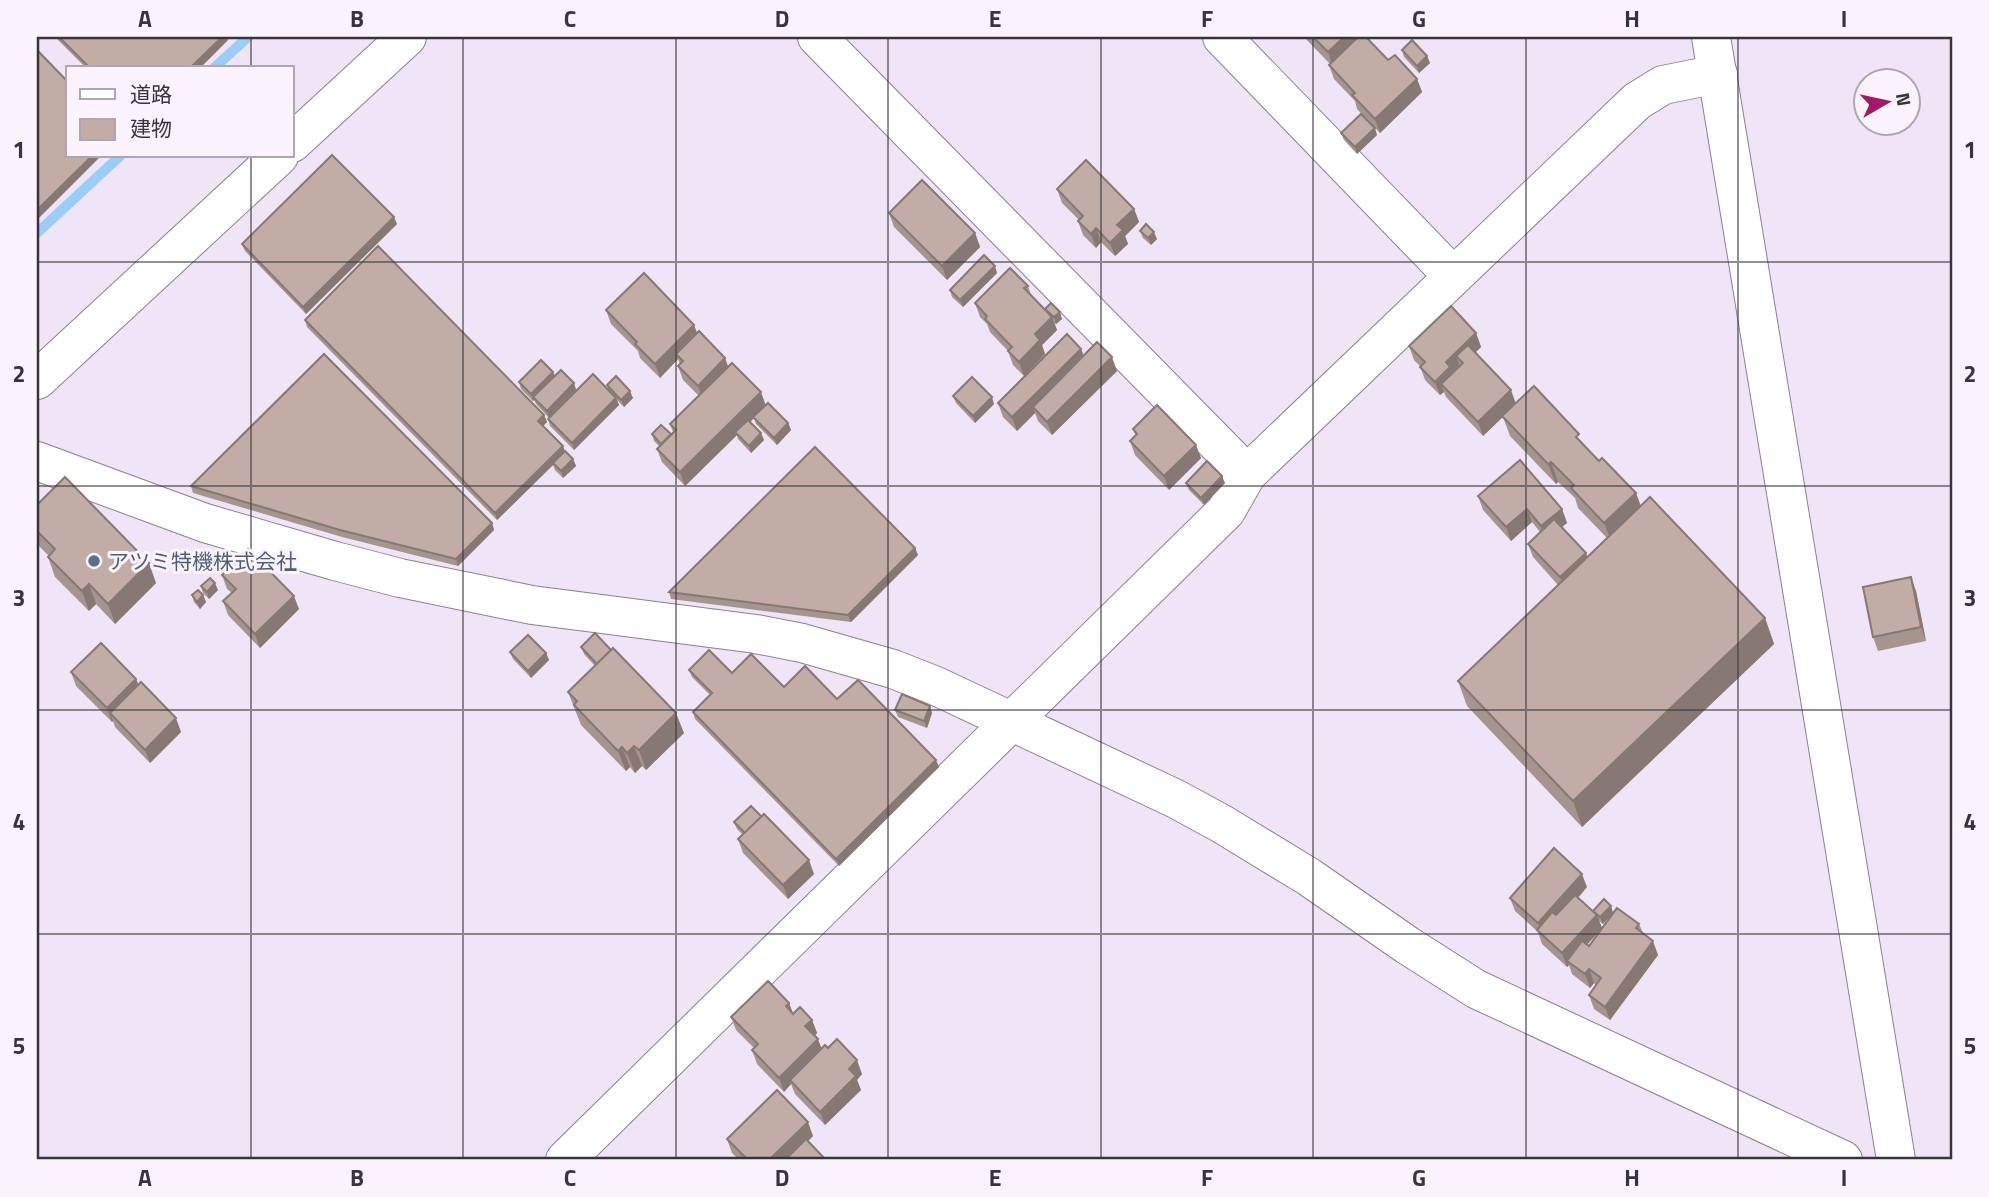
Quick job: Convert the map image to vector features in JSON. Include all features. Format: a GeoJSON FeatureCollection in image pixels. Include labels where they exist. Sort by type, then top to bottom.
{"type":"FeatureCollection","features":[{"type":"Feature","properties":{"kind":"street"},"geometry":{"type":"LineString","coordinates":[[294,141],[407,37]]}},
{"type":"Feature","properties":{"kind":"street"},"geometry":{"type":"LineString","coordinates":[[817,37],[1247,474]]}},
{"type":"Feature","properties":{"kind":"street"},"geometry":{"type":"LineString","coordinates":[[1222,37],[1453,276]]}},
{"type":"Feature","properties":{"kind":"street"},"geometry":{"type":"LineString","coordinates":[[1711,37],[1896,1160]]}},
{"type":"Feature","properties":{"kind":"street"},"geometry":{"type":"LineString","coordinates":[[565,1160],[1226,511],[1247,474],[1637,101],[1663,85],[1718,74]]}},
{"type":"Feature","properties":{"kind":"street"},"geometry":{"type":"LineString","coordinates":[[37,380],[277,158]]}},
{"type":"Feature","properties":{"kind":"street"},"geometry":{"type":"LineString","coordinates":[[37,461],[205,523],[400,578],[532,605],[756,634],[802,643],[848,655],[936,686],[1177,799],[1222,824],[1309,877],[1476,989],[1843,1160]]}},
{"type":"Feature","properties":{"kind":"building"},"geometry":{"type":"Polygon","coordinates":[[[59,37],[222,37],[192,66],[88,66],[59,37]]]}},
{"type":"Feature","properties":{"kind":"building"},"geometry":{"type":"Polygon","coordinates":[[[1313,37],[1344,37],[1328,52],[1313,37]]]}},
{"type":"Feature","properties":{"kind":"building"},"geometry":{"type":"Polygon","coordinates":[[[1358,37],[1366,37],[1388,60],[1395,55],[1417,79],[1375,119],[1329,65],[1358,37]]]}},
{"type":"Feature","properties":{"kind":"building"},"geometry":{"type":"Polygon","coordinates":[[[1412,40],[1427,56],[1417,66],[1402,50],[1412,40]]]}},
{"type":"Feature","properties":{"kind":"building"},"geometry":{"type":"Polygon","coordinates":[[[37,50],[66,80],[66,158],[90,158],[37,210],[37,50]]]}},
{"type":"Feature","properties":{"kind":"building"},"geometry":{"type":"Polygon","coordinates":[[[1361,114],[1375,128],[1355,147],[1341,133],[1361,114]]]}},
{"type":"Feature","properties":{"kind":"building"},"geometry":{"type":"Polygon","coordinates":[[[332,155],[394,217],[303,307],[242,244],[332,155]]]}},
{"type":"Feature","properties":{"kind":"building"},"geometry":{"type":"Polygon","coordinates":[[[1086,160],[1134,209],[1117,225],[1123,230],[1110,243],[1096,228],[1091,234],[1078,221],[1083,216],[1057,189],[1086,160]]]}},
{"type":"Feature","properties":{"kind":"building"},"geometry":{"type":"Polygon","coordinates":[[[922,180],[975,233],[942,266],[889,213],[922,180]]]}},
{"type":"Feature","properties":{"kind":"building"},"geometry":{"type":"Polygon","coordinates":[[[1146,224],[1154,232],[1148,238],[1140,231],[1146,224]]]}},
{"type":"Feature","properties":{"kind":"building"},"geometry":{"type":"Polygon","coordinates":[[[378,246],[544,415],[538,421],[563,446],[495,513],[305,320],[378,246]]]}},
{"type":"Feature","properties":{"kind":"building"},"geometry":{"type":"Polygon","coordinates":[[[984,255],[995,266],[960,300],[950,290],[984,255]]]}},
{"type":"Feature","properties":{"kind":"building"},"geometry":{"type":"Polygon","coordinates":[[[1010,268],[1028,286],[1024,288],[1052,317],[1035,334],[1040,340],[1019,362],[1008,351],[1012,347],[985,319],[987,316],[975,303],[1010,268]]]}},
{"type":"Feature","properties":{"kind":"building"},"geometry":{"type":"Polygon","coordinates":[[[644,273],[694,325],[655,364],[606,310],[644,273]]]}},
{"type":"Feature","properties":{"kind":"building"},"geometry":{"type":"Polygon","coordinates":[[[1051,303],[1060,312],[1054,317],[1045,309],[1051,303]]]}},
{"type":"Feature","properties":{"kind":"building"},"geometry":{"type":"Polygon","coordinates":[[[1451,306],[1476,333],[1446,362],[1450,367],[1435,382],[1420,367],[1425,362],[1409,346],[1451,306]]]}},
{"type":"Feature","properties":{"kind":"building"},"geometry":{"type":"Polygon","coordinates":[[[699,331],[725,358],[698,386],[678,366],[683,361],[676,354],[699,331]]]}},
{"type":"Feature","properties":{"kind":"building"},"geometry":{"type":"Polygon","coordinates":[[[1067,334],[1081,349],[1012,417],[998,403],[1067,334]]]}},
{"type":"Feature","properties":{"kind":"building"},"geometry":{"type":"Polygon","coordinates":[[[1097,342],[1112,357],[1047,422],[1033,407],[1097,342]]]}},
{"type":"Feature","properties":{"kind":"building"},"geometry":{"type":"Polygon","coordinates":[[[1468,345],[1511,390],[1478,422],[1441,384],[1463,363],[1456,356],[1468,345]]]}},
{"type":"Feature","properties":{"kind":"building"},"geometry":{"type":"Polygon","coordinates":[[[324,354],[492,523],[456,559],[340,530],[191,486],[324,354]]]}},
{"type":"Feature","properties":{"kind":"building"},"geometry":{"type":"Polygon","coordinates":[[[541,360],[553,372],[531,394],[519,382],[541,360]]]}},
{"type":"Feature","properties":{"kind":"building"},"geometry":{"type":"Polygon","coordinates":[[[732,363],[761,392],[680,472],[657,449],[676,430],[670,424],[732,363]]]}},
{"type":"Feature","properties":{"kind":"building"},"geometry":{"type":"Polygon","coordinates":[[[561,370],[574,383],[547,411],[533,397],[561,370]]]}},
{"type":"Feature","properties":{"kind":"building"},"geometry":{"type":"Polygon","coordinates":[[[593,374],[616,398],[572,443],[548,419],[593,374]]]}},
{"type":"Feature","properties":{"kind":"building"},"geometry":{"type":"Polygon","coordinates":[[[616,376],[630,391],[621,400],[607,385],[616,376]]]}},
{"type":"Feature","properties":{"kind":"building"},"geometry":{"type":"Polygon","coordinates":[[[972,377],[992,397],[973,416],[953,396],[972,377]]]}},
{"type":"Feature","properties":{"kind":"building"},"geometry":{"type":"Polygon","coordinates":[[[1534,386],[1579,434],[1576,437],[1599,461],[1602,458],[1636,493],[1604,523],[1571,488],[1574,485],[1551,462],[1548,464],[1502,416],[1534,386]]]}},
{"type":"Feature","properties":{"kind":"building"},"geometry":{"type":"Polygon","coordinates":[[[768,403],[788,423],[774,438],[753,417],[768,403]]]}},
{"type":"Feature","properties":{"kind":"building"},"geometry":{"type":"Polygon","coordinates":[[[1157,405],[1196,445],[1164,476],[1130,441],[1137,434],[1133,429],[1157,405]]]}},
{"type":"Feature","properties":{"kind":"building"},"geometry":{"type":"Polygon","coordinates":[[[748,420],[761,433],[749,446],[735,432],[748,420]]]}},
{"type":"Feature","properties":{"kind":"building"},"geometry":{"type":"Polygon","coordinates":[[[661,425],[671,434],[661,444],[652,434],[661,425]]]}},
{"type":"Feature","properties":{"kind":"building"},"geometry":{"type":"Polygon","coordinates":[[[815,447],[915,548],[848,615],[669,592],[815,447]]]}},
{"type":"Feature","properties":{"kind":"building"},"geometry":{"type":"Polygon","coordinates":[[[565,451],[573,459],[561,471],[553,463],[565,451]]]}},
{"type":"Feature","properties":{"kind":"building"},"geometry":{"type":"Polygon","coordinates":[[[1520,460],[1562,509],[1541,526],[1527,509],[1506,527],[1478,496],[1520,460]]]}},
{"type":"Feature","properties":{"kind":"building"},"geometry":{"type":"Polygon","coordinates":[[[1207,461],[1222,476],[1201,498],[1186,483],[1207,461]]]}},
{"type":"Feature","properties":{"kind":"building"},"geometry":{"type":"Polygon","coordinates":[[[65,477],[149,563],[108,604],[89,584],[82,591],[48,557],[55,549],[37,531],[37,505],[65,477]]]}},
{"type":"Feature","properties":{"kind":"building"},"geometry":{"type":"Polygon","coordinates":[[[1650,497],[1765,618],[1573,801],[1458,681],[1650,497]]]}},
{"type":"Feature","properties":{"kind":"building"},"geometry":{"type":"Polygon","coordinates":[[[1554,519],[1586,553],[1560,577],[1528,544],[1554,519]]]}},
{"type":"Feature","properties":{"kind":"building"},"geometry":{"type":"Polygon","coordinates":[[[248,549],[294,596],[255,634],[223,601],[236,589],[222,575],[248,549]]]}},
{"type":"Feature","properties":{"kind":"building"},"geometry":{"type":"Polygon","coordinates":[[[1911,577],[1921,627],[1873,637],[1863,587],[1911,577]]]}},
{"type":"Feature","properties":{"kind":"building"},"geometry":{"type":"Polygon","coordinates":[[[210,578],[215,583],[207,592],[201,586],[210,578]]]}},
{"type":"Feature","properties":{"kind":"building"},"geometry":{"type":"Polygon","coordinates":[[[198,590],[203,595],[197,602],[192,595],[198,590]]]}},
{"type":"Feature","properties":{"kind":"building"},"geometry":{"type":"Polygon","coordinates":[[[595,633],[611,650],[597,664],[581,647],[595,633]]]}},
{"type":"Feature","properties":{"kind":"building"},"geometry":{"type":"Polygon","coordinates":[[[528,635],[546,653],[528,671],[510,652],[528,635]]]}},
{"type":"Feature","properties":{"kind":"building"},"geometry":{"type":"Polygon","coordinates":[[[101,643],[136,679],[107,708],[71,672],[101,643]]]}},
{"type":"Feature","properties":{"kind":"building"},"geometry":{"type":"Polygon","coordinates":[[[613,648],[676,713],[639,750],[634,746],[627,753],[622,747],[618,751],[574,705],[577,701],[568,692],[613,648]]]}},
{"type":"Feature","properties":{"kind":"building"},"geometry":{"type":"Polygon","coordinates":[[[709,650],[732,673],[751,654],[784,687],[805,666],[837,699],[858,680],[936,760],[836,859],[693,712],[712,693],[689,670],[709,650]]]}},
{"type":"Feature","properties":{"kind":"building"},"geometry":{"type":"Polygon","coordinates":[[[141,682],[176,718],[145,750],[110,713],[141,682]]]}},
{"type":"Feature","properties":{"kind":"building"},"geometry":{"type":"Polygon","coordinates":[[[902,694],[930,706],[924,721],[895,710],[902,694]]]}},
{"type":"Feature","properties":{"kind":"building"},"geometry":{"type":"Polygon","coordinates":[[[751,806],[762,817],[745,833],[734,822],[751,806]]]}},
{"type":"Feature","properties":{"kind":"building"},"geometry":{"type":"Polygon","coordinates":[[[764,814],[809,860],[783,885],[738,839],[764,814]]]}},
{"type":"Feature","properties":{"kind":"building"},"geometry":{"type":"Polygon","coordinates":[[[1554,848],[1582,874],[1538,923],[1510,898],[1554,848]]]}},
{"type":"Feature","properties":{"kind":"building"},"geometry":{"type":"Polygon","coordinates":[[[1575,895],[1597,915],[1562,953],[1537,930],[1552,912],[1556,915],[1575,895]]]}},
{"type":"Feature","properties":{"kind":"building"},"geometry":{"type":"Polygon","coordinates":[[[1604,899],[1611,906],[1600,917],[1593,911],[1604,899]]]}},
{"type":"Feature","properties":{"kind":"building"},"geometry":{"type":"Polygon","coordinates":[[[1617,908],[1639,924],[1636,928],[1653,941],[1605,1007],[1589,995],[1601,978],[1589,969],[1585,974],[1567,961],[1582,941],[1589,946],[1617,908]]]}},
{"type":"Feature","properties":{"kind":"building"},"geometry":{"type":"Polygon","coordinates":[[[768,981],[789,1003],[786,1006],[793,1014],[800,1007],[812,1020],[805,1026],[818,1039],[779,1078],[752,1050],[758,1044],[731,1017],[768,981]]]}},
{"type":"Feature","properties":{"kind":"building"},"geometry":{"type":"Polygon","coordinates":[[[837,1039],[857,1060],[849,1069],[856,1076],[820,1112],[790,1080],[825,1045],[828,1048],[837,1039]]]}},
{"type":"Feature","properties":{"kind":"building"},"geometry":{"type":"Polygon","coordinates":[[[777,1090],[808,1122],[769,1160],[748,1160],[727,1139],[777,1090]]]}},
{"type":"Feature","properties":{"kind":"building"},"geometry":{"type":"Polygon","coordinates":[[[806,1139],[826,1160],[785,1160],[806,1139]]]}},
{"type":"Feature","properties":{"kind":"waterway"},"geometry":{"type":"LineString","coordinates":[[216,66],[248,37]]}},
{"type":"Feature","properties":{"kind":"waterway"},"geometry":{"type":"LineString","coordinates":[[37,233],[118,158]]}},
{"type":"Feature","properties":{"kind":"place","name":"アツミ特機株式会社"},"geometry":{"type":"Point","coordinates":[94,561]}}]}
